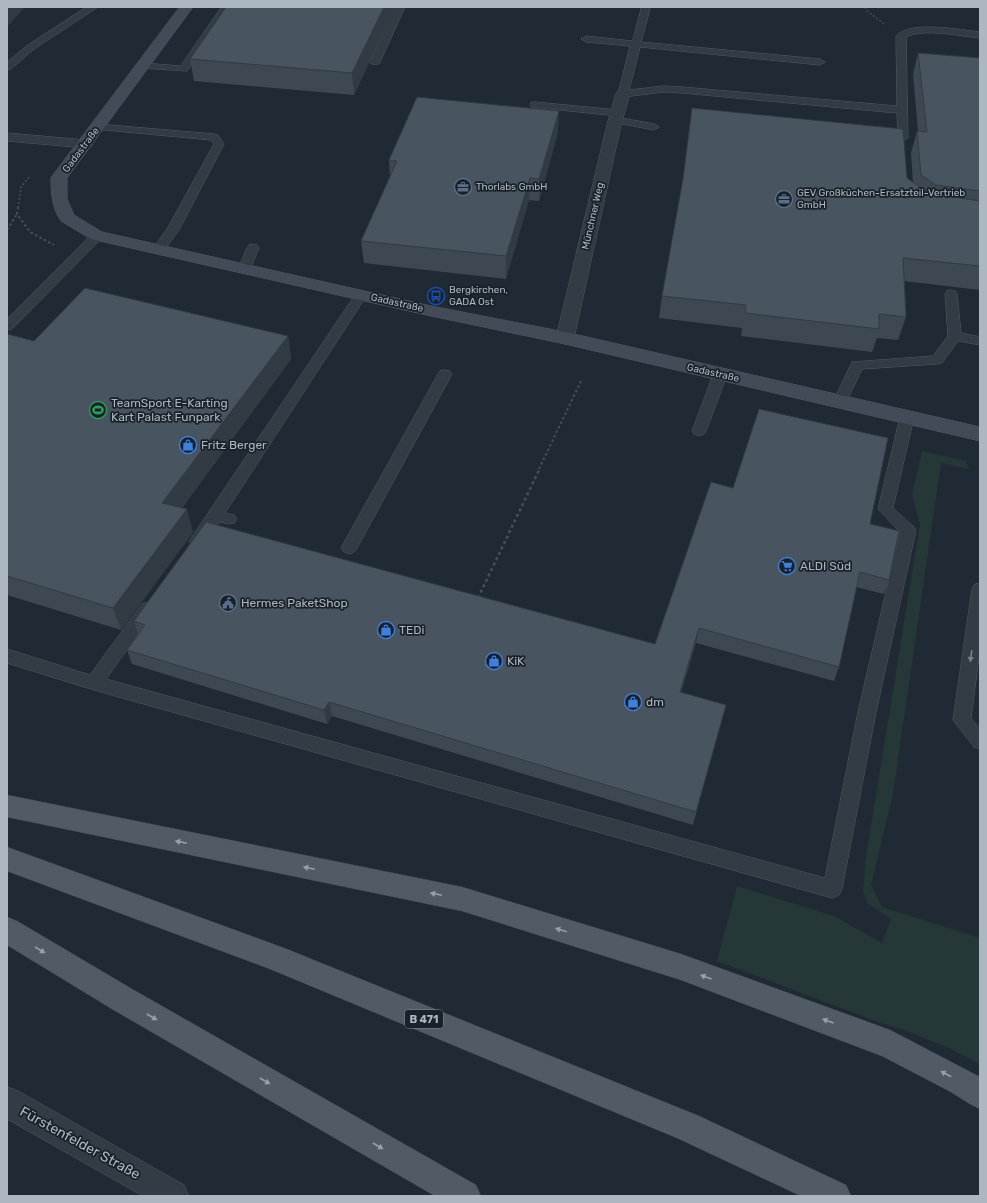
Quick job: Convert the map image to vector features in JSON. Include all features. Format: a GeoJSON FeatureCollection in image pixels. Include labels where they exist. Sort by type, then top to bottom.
{"type":"FeatureCollection","features":[{"type":"Feature","properties":{"kind":"main road"},"geometry":{"type":"LineString","coordinates":[[7,806],[462,899],[681,967],[890,1044],[961,1082],[980,1094]]}},
{"type":"Feature","properties":{"kind":"main road","name":"B 471"},"geometry":{"type":"LineString","coordinates":[[7,859],[281,960],[688,1127],[835,1196]]}},
{"type":"Feature","properties":{"kind":"main road"},"geometry":{"type":"LineString","coordinates":[[7,930],[129,1003],[465,1196]]}},
{"type":"Feature","properties":{"kind":"street","name":"Gadastraße"},"geometry":{"type":"LineString","coordinates":[[187,7],[86,144],[59,178],[59,199],[67,218],[97,236],[360,295],[565,338],[980,434]]}},
{"type":"Feature","properties":{"kind":"street","name":"Münchner Weg"},"geometry":{"type":"LineString","coordinates":[[565,338],[617,116],[624,94]]}},
{"type":"Feature","properties":{"kind":"street"},"geometry":{"type":"LineString","coordinates":[[7,137],[86,144]]}},
{"type":"Feature","properties":{"kind":"street","name":"Fürstenfelder Straße"},"geometry":{"type":"LineString","coordinates":[[7,1102],[174,1196]]}},
{"type":"Feature","properties":{"kind":"lane"},"geometry":{"type":"LineString","coordinates":[[7,66],[31,47],[93,7]]}},
{"type":"Feature","properties":{"kind":"lane"},"geometry":{"type":"LineString","coordinates":[[144,66],[183,69],[226,7]]}},
{"type":"Feature","properties":{"kind":"lane"},"geometry":{"type":"LineString","coordinates":[[375,62],[400,7]]}},
{"type":"Feature","properties":{"kind":"lane"},"geometry":{"type":"LineString","coordinates":[[645,9],[624,94],[664,89],[682,90],[902,110]]}},
{"type":"Feature","properties":{"kind":"lane"},"geometry":{"type":"LineString","coordinates":[[888,136],[903,142],[901,36],[904,33],[923,31],[980,35]]}},
{"type":"Feature","properties":{"kind":"lane"},"geometry":{"type":"LineString","coordinates":[[586,39],[820,62]]}},
{"type":"Feature","properties":{"kind":"lane"},"geometry":{"type":"LineString","coordinates":[[535,105],[617,116],[654,127]]}},
{"type":"Feature","properties":{"kind":"lane"},"geometry":{"type":"LineString","coordinates":[[98,127],[214,137],[219,144],[173,230],[158,250]]}},
{"type":"Feature","properties":{"kind":"lane"},"geometry":{"type":"LineString","coordinates":[[7,326],[97,236]]}},
{"type":"Feature","properties":{"kind":"lane"},"geometry":{"type":"LineString","coordinates":[[244,269],[253,248]]}},
{"type":"Feature","properties":{"kind":"lane"},"geometry":{"type":"LineString","coordinates":[[840,402],[857,365],[937,360],[955,336],[951,294]]}},
{"type":"Feature","properties":{"kind":"lane"},"geometry":{"type":"LineString","coordinates":[[187,555],[222,518],[360,295]]}},
{"type":"Feature","properties":{"kind":"lane"},"geometry":{"type":"LineString","coordinates":[[955,336],[980,341]]}},
{"type":"Feature","properties":{"kind":"lane"},"geometry":{"type":"LineString","coordinates":[[349,548],[445,374]]}},
{"type":"Feature","properties":{"kind":"lane"},"geometry":{"type":"LineString","coordinates":[[699,431],[720,375]]}},
{"type":"Feature","properties":{"kind":"lane"},"geometry":{"type":"LineString","coordinates":[[7,656],[94,683],[832,889],[867,712],[908,530],[885,509],[907,417]]}},
{"type":"Feature","properties":{"kind":"lane"},"geometry":{"type":"LineString","coordinates":[[94,683],[159,593]]}},
{"type":"Feature","properties":{"kind":"lane"},"geometry":{"type":"LineString","coordinates":[[980,594],[962,720],[980,742]]}},
{"type":"Feature","properties":{"kind":"path"},"geometry":{"type":"LineString","coordinates":[[7,230],[17,214]]}},
{"type":"Feature","properties":{"kind":"path"},"geometry":{"type":"LineString","coordinates":[[476,602],[581,381]]}},
{"type":"Feature","properties":{"kind":"green space"},"geometry":{"type":"Polygon","coordinates":[[[922,451],[966,461],[969,469],[941,463],[893,794],[871,885],[882,907],[980,938],[980,1064],[949,1048],[909,1032],[878,1022],[717,961],[737,886],[834,916],[882,943],[891,919],[868,904],[863,891],[866,857],[920,524],[912,495],[922,451]]]}},
{"type":"Feature","properties":{"kind":"building"},"geometry":{"type":"Polygon","coordinates":[[[226,7],[384,7],[352,73],[190,59],[226,7]]]}},
{"type":"Feature","properties":{"kind":"building"},"geometry":{"type":"Polygon","coordinates":[[[918,53],[980,58],[980,191],[936,185],[921,175],[917,131],[927,132],[918,53]]]}},
{"type":"Feature","properties":{"kind":"building"},"geometry":{"type":"Polygon","coordinates":[[[417,97],[559,111],[539,179],[530,178],[506,256],[361,241],[397,161],[389,160],[417,97]]]}},
{"type":"Feature","properties":{"kind":"building"},"geometry":{"type":"Polygon","coordinates":[[[692,108],[903,129],[907,178],[928,193],[980,201],[980,266],[903,258],[906,317],[879,314],[879,329],[745,313],[746,305],[662,296],[683,179],[692,108]]]}},
{"type":"Feature","properties":{"kind":"building"},"geometry":{"type":"Polygon","coordinates":[[[85,288],[288,336],[162,503],[187,509],[113,608],[7,576],[7,334],[34,341],[85,288]]]}},
{"type":"Feature","properties":{"kind":"building"},"geometry":{"type":"Polygon","coordinates":[[[759,409],[888,438],[870,524],[899,531],[889,580],[860,572],[839,667],[699,628],[680,692],[726,705],[696,812],[329,702],[324,710],[127,650],[145,625],[134,621],[206,522],[655,644],[711,482],[733,488],[759,409]]]}},
{"type":"Feature","properties":{"kind":"place","name":"Thorlabs GmbH"},"geometry":{"type":"Point","coordinates":[463,187]}},
{"type":"Feature","properties":{"kind":"place","name":"GEV Großküchen-Ersatzteil-Vertrieb GmbH"},"geometry":{"type":"Point","coordinates":[784,199]}},
{"type":"Feature","properties":{"kind":"place","name":"Bergkirchen, GADA Ost"},"geometry":{"type":"Point","coordinates":[436,296]}},
{"type":"Feature","properties":{"kind":"place","name":"TeamSport E-Karting Kart Palast Funpark"},"geometry":{"type":"Point","coordinates":[98,410]}},
{"type":"Feature","properties":{"kind":"place","name":"Fritz Berger"},"geometry":{"type":"Point","coordinates":[188,445]}},
{"type":"Feature","properties":{"kind":"place","name":"ALDI Süd"},"geometry":{"type":"Point","coordinates":[787,566]}},
{"type":"Feature","properties":{"kind":"place","name":"Hermes PaketShop"},"geometry":{"type":"Point","coordinates":[228,603]}},
{"type":"Feature","properties":{"kind":"place","name":"TEDi"},"geometry":{"type":"Point","coordinates":[386,630]}},
{"type":"Feature","properties":{"kind":"place","name":"KiK"},"geometry":{"type":"Point","coordinates":[494,661]}},
{"type":"Feature","properties":{"kind":"place","name":"dm"},"geometry":{"type":"Point","coordinates":[633,702]}}]}
